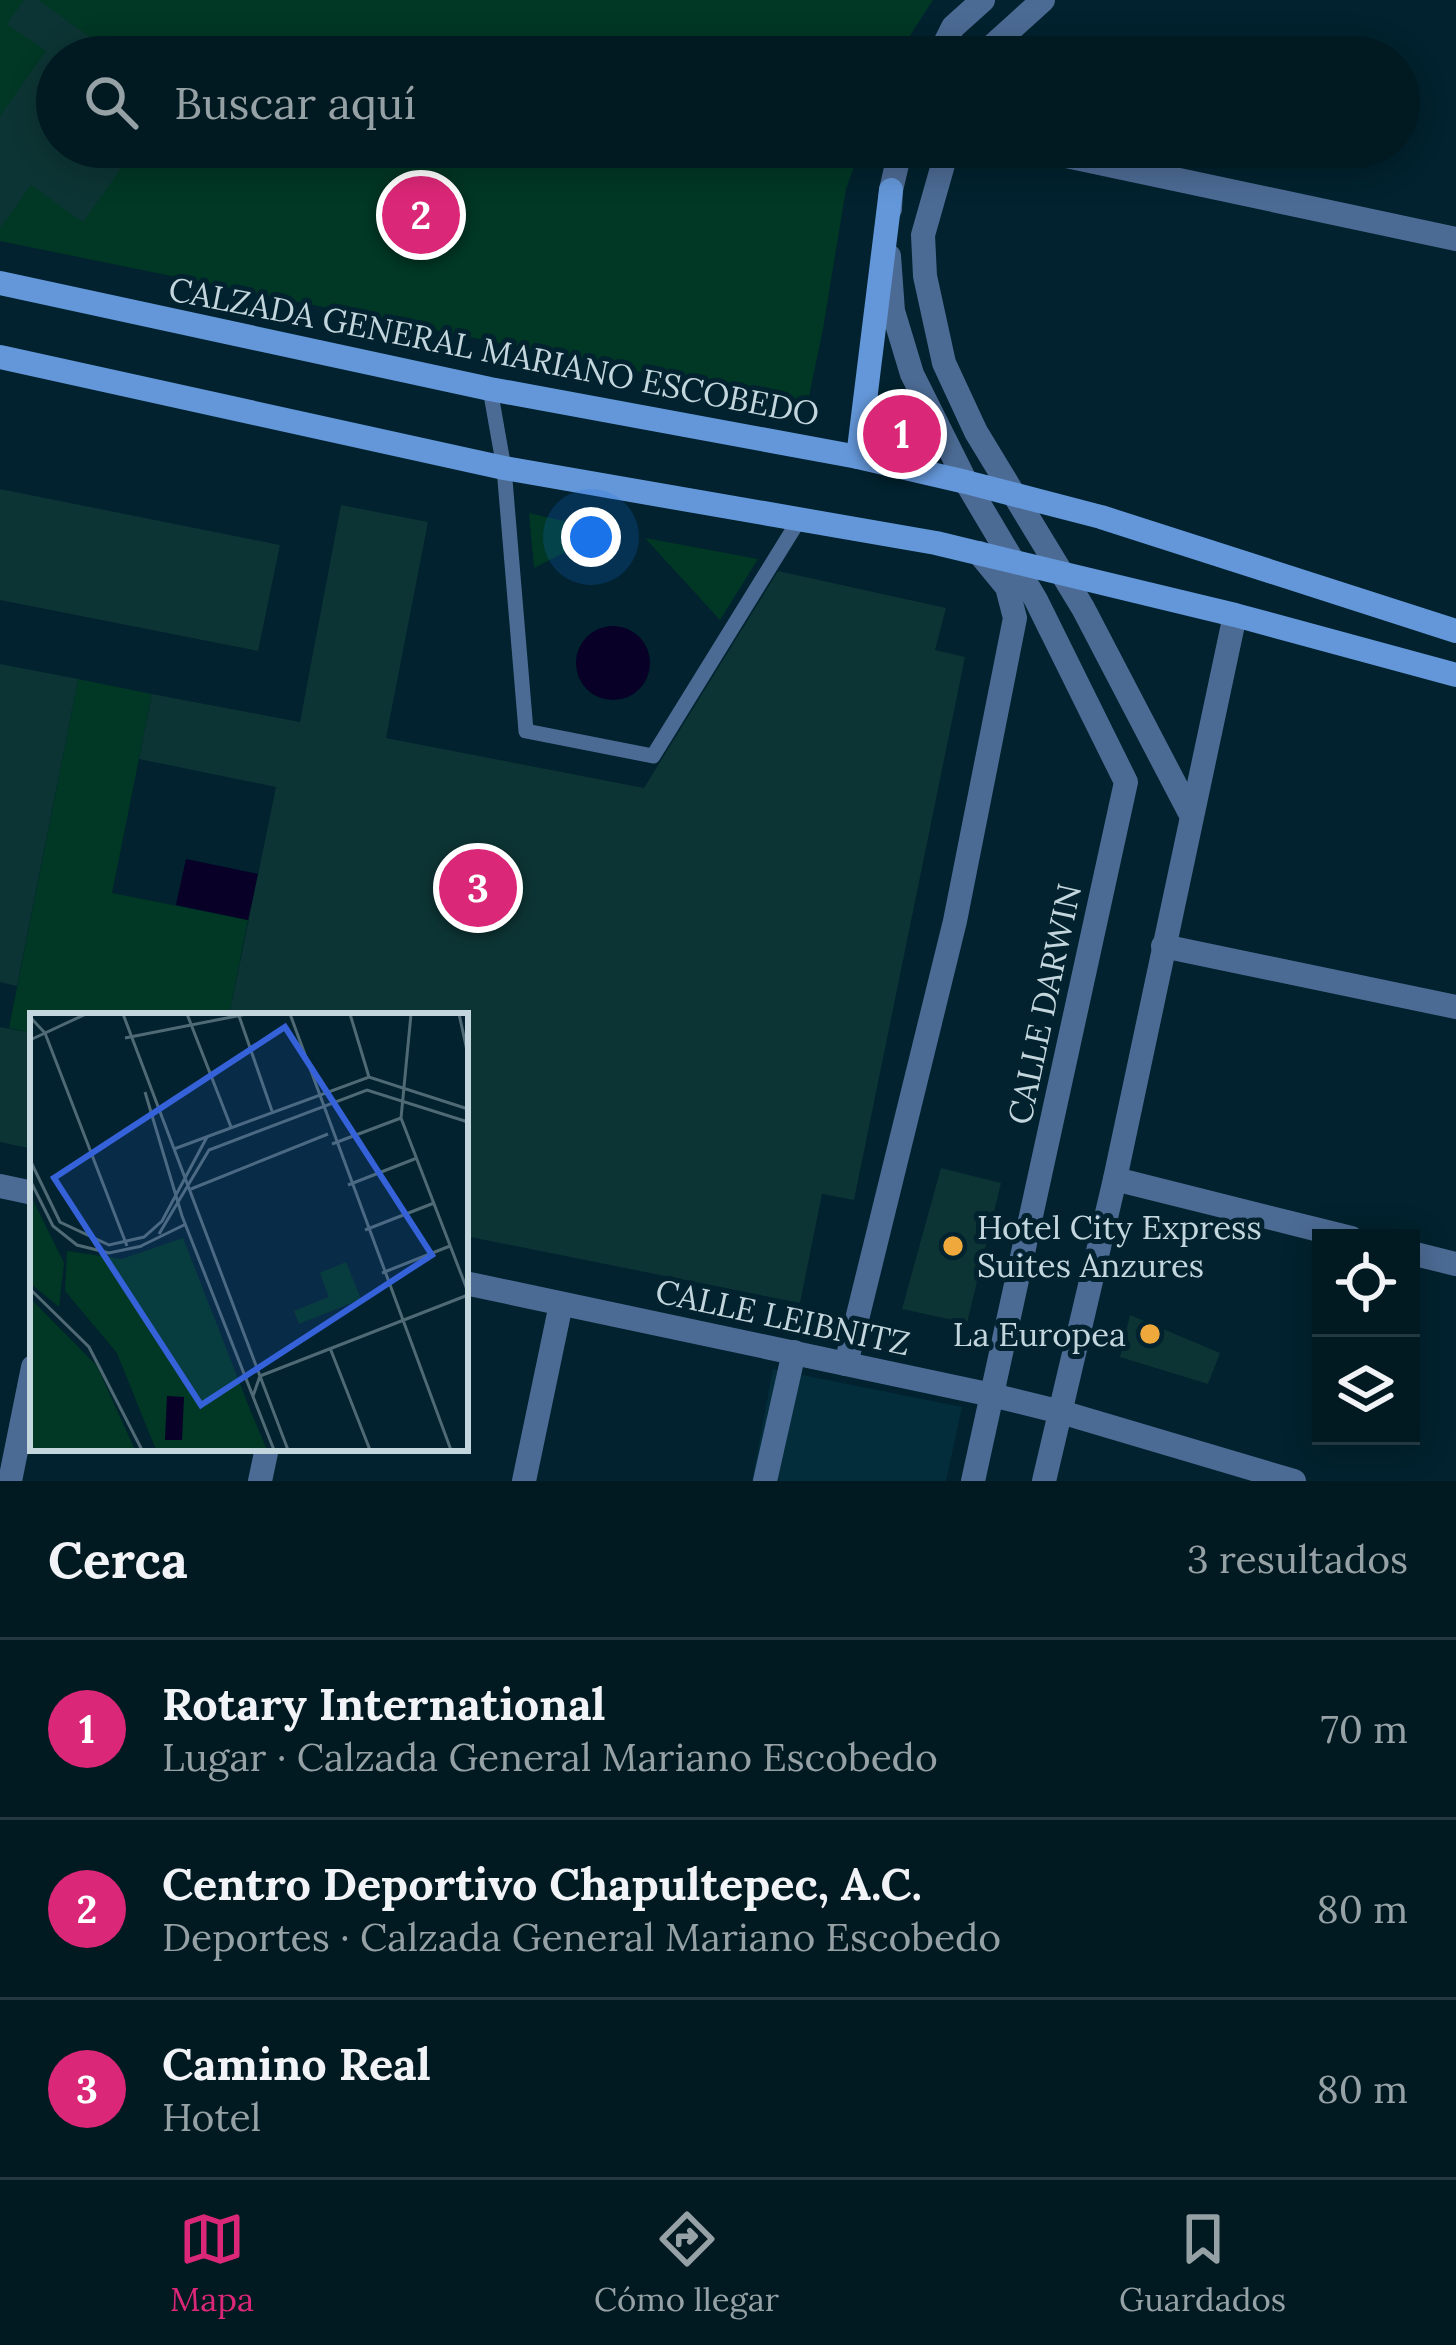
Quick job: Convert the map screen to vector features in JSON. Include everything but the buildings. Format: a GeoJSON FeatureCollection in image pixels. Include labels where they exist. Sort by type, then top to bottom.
{"type":"FeatureCollection","features":[{"type":"Feature","properties":{"kind":"main road"},"geometry":{"type":"LineString","coordinates":[[858,457],[890,190]]}},
{"type":"Feature","properties":{"kind":"main road","name":"CALZADA GENERAL MARIANO ESCOBEDO"},"geometry":{"type":"LineString","coordinates":[[0,284],[490,389],[858,457],[966,482],[1101,517],[1456,631]]}},
{"type":"Feature","properties":{"kind":"main road"},"geometry":{"type":"LineString","coordinates":[[0,357],[504,467],[936,542],[1456,675]]}},
{"type":"Feature","properties":{"kind":"street"},"geometry":{"type":"LineString","coordinates":[[948,36],[983,0]]}},
{"type":"Feature","properties":{"kind":"street"},"geometry":{"type":"LineString","coordinates":[[1003,36],[1043,0]]}},
{"type":"Feature","properties":{"kind":"street","name":"CALLE DARWIN"},"geometry":{"type":"LineString","coordinates":[[896,168],[890,190],[889,263],[893,311],[912,374],[966,482],[1016,562],[1126,782],[973,1481]]}},
{"type":"Feature","properties":{"kind":"street"},"geometry":{"type":"LineString","coordinates":[[942,168],[923,235],[925,276],[944,363],[976,431],[1062,573],[1191,815]]}},
{"type":"Feature","properties":{"kind":"street"},"geometry":{"type":"LineString","coordinates":[[1123,168],[1456,239]]}},
{"type":"Feature","properties":{"kind":"street"},"geometry":{"type":"LineString","coordinates":[[846,1364],[955,921],[1016,618],[1007,586],[980,553]]}},
{"type":"Feature","properties":{"kind":"street"},"geometry":{"type":"LineString","coordinates":[[1044,1481],[1115,1179],[1235,615]]}},
{"type":"Feature","properties":{"kind":"street"},"geometry":{"type":"LineString","coordinates":[[1163,946],[1456,1007]]}},
{"type":"Feature","properties":{"kind":"street"},"geometry":{"type":"LineString","coordinates":[[1115,1179],[1316,1229]]}},
{"type":"Feature","properties":{"kind":"street"},"geometry":{"type":"LineString","coordinates":[[0,1186],[30,1192]]}},
{"type":"Feature","properties":{"kind":"street"},"geometry":{"type":"LineString","coordinates":[[1420,1255],[1456,1264]]}},
{"type":"Feature","properties":{"kind":"street","name":"CALLE LEIBNITZ"},"geometry":{"type":"LineString","coordinates":[[468,1284],[992,1395],[1294,1481]]}},
{"type":"Feature","properties":{"kind":"street"},"geometry":{"type":"LineString","coordinates":[[524,1481],[561,1304]]}},
{"type":"Feature","properties":{"kind":"street"},"geometry":{"type":"LineString","coordinates":[[765,1481],[794,1352]]}},
{"type":"Feature","properties":{"kind":"street"},"geometry":{"type":"LineString","coordinates":[[10,1481],[30,1382]]}},
{"type":"Feature","properties":{"kind":"street"},"geometry":{"type":"LineString","coordinates":[[260,1481],[266,1451]]}},
{"type":"Feature","properties":{"kind":"lane"},"geometry":{"type":"LineString","coordinates":[[490,389],[504,467],[526,730],[653,756],[799,520]]}},
{"type":"Feature","properties":{"kind":"shaded area"},"geometry":{"type":"Polygon","coordinates":[[[613,626],[639,637],[650,663],[639,689],[613,700],[587,689],[576,663],[587,637],[613,626]]]}},
{"type":"Feature","properties":{"kind":"shaded area"},"geometry":{"type":"Polygon","coordinates":[[[186,859],[258,874],[248,920],[176,905],[186,859]]]}},
{"type":"Feature","properties":{"kind":"shaded area"},"geometry":{"type":"Polygon","coordinates":[[[773,1369],[962,1407],[946,1481],[752,1481],[773,1369]]]}},
{"type":"Feature","properties":{"kind":"green space"},"geometry":{"type":"Polygon","coordinates":[[[0,0],[933,0],[910,36],[36,36],[36,168],[854,168],[807,406],[0,241],[0,0]]]}},
{"type":"Feature","properties":{"kind":"green space"},"geometry":{"type":"Polygon","coordinates":[[[529,513],[607,531],[534,568],[529,513]]]}},
{"type":"Feature","properties":{"kind":"green space"},"geometry":{"type":"Polygon","coordinates":[[[645,538],[758,559],[720,620],[645,538]]]}},
{"type":"Feature","properties":{"kind":"green space"},"geometry":{"type":"Polygon","coordinates":[[[78,679],[152,694],[112,893],[248,920],[230,1013],[30,1013],[30,1032],[9,1028],[78,679]]]}},
{"type":"Feature","properties":{"kind":"place","name":"Centro Deportivo Chapultepec, A.C."},"geometry":{"type":"Point","coordinates":[421,215]}},
{"type":"Feature","properties":{"kind":"place","name":"Rotary International"},"geometry":{"type":"Point","coordinates":[902,434]}},
{"type":"Feature","properties":{"kind":"place","name":"Camino Real"},"geometry":{"type":"Point","coordinates":[478,888]}},
{"type":"Feature","properties":{"kind":"place","name":"Hotel City Express Suites Anzures"},"geometry":{"type":"Point","coordinates":[953,1246]}},
{"type":"Feature","properties":{"kind":"place","name":"La Europea"},"geometry":{"type":"Point","coordinates":[1150,1334]}}]}
